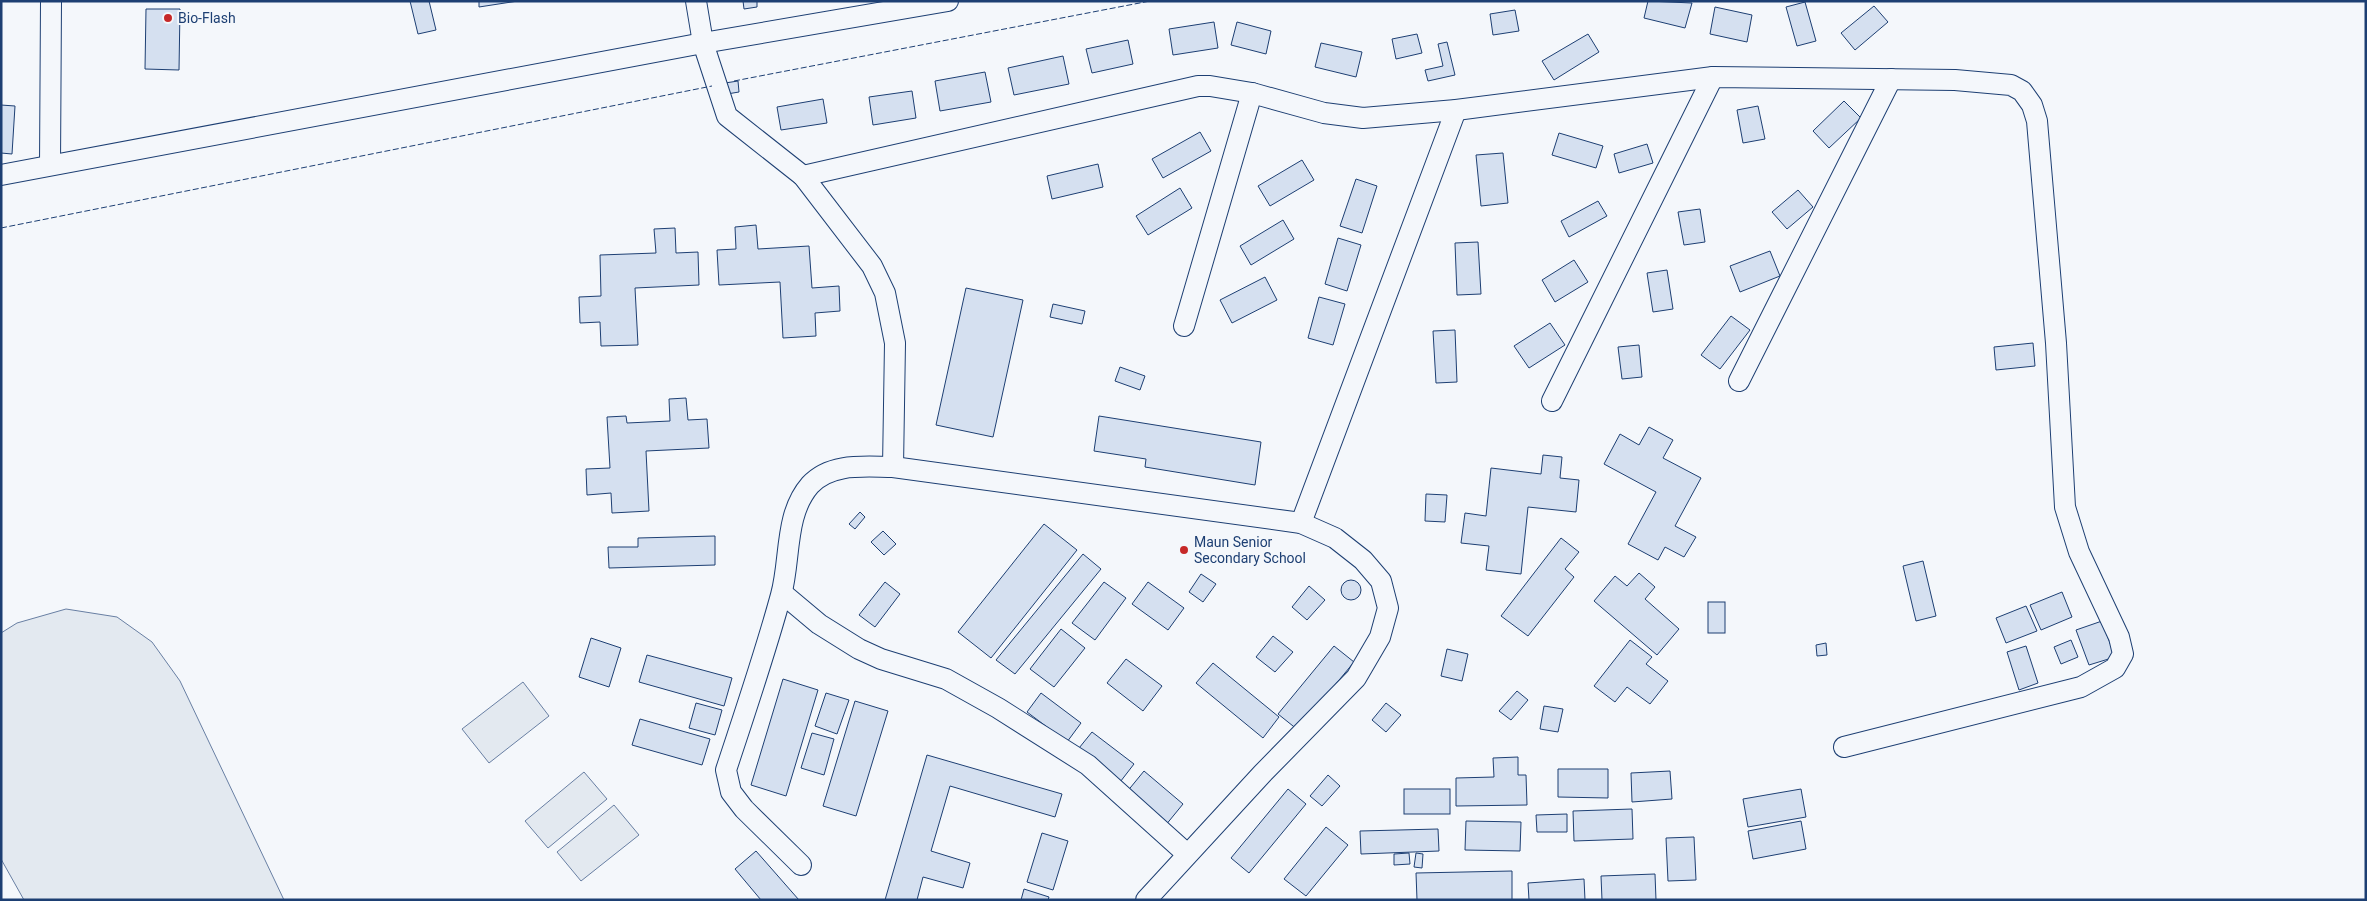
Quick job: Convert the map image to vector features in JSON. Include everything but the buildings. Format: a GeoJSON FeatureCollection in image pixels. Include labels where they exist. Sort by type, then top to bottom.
{"type":"FeatureCollection","features":[{"type":"Feature","properties":{"kind":"street"},"geometry":{"type":"LineString","coordinates":[[50,165],[51,1]]}},
{"type":"Feature","properties":{"kind":"street"},"geometry":{"type":"LineString","coordinates":[[696,1],[702,43],[727,116],[803,176],[872,266],[885,293],[895,343],[894,467]]}},
{"type":"Feature","properties":{"kind":"street"},"geometry":{"type":"LineString","coordinates":[[1,175],[702,43],[859,9],[948,1]]}},
{"type":"Feature","properties":{"kind":"street"},"geometry":{"type":"LineString","coordinates":[[803,176],[1198,86],[1210,86],[1252,93],[1324,113],[1343,117],[1363,118],[1456,110],[1713,77],[1891,79],[1999,83],[2011,85],[2022,91],[2032,106],[2037,121],[2056,343],[2065,507],[2079,552],[2118,637],[2123,654],[2115,668],[2081,687],[1844,747]]}},
{"type":"Feature","properties":{"kind":"street"},"geometry":{"type":"LineString","coordinates":[[1552,401],[1713,77]]}},
{"type":"Feature","properties":{"kind":"street"},"geometry":{"type":"LineString","coordinates":[[1739,381],[1891,79]]}},
{"type":"Feature","properties":{"kind":"street"},"geometry":{"type":"LineString","coordinates":[[1184,326],[1252,93]]}},
{"type":"Feature","properties":{"kind":"street"},"geometry":{"type":"LineString","coordinates":[[1301,523],[1456,110]]}},
{"type":"Feature","properties":{"kind":"street"},"geometry":{"type":"LineString","coordinates":[[801,865],[744,809],[731,792],[726,770],[782,593],[792,522],[801,500],[811,484],[830,472],[848,467],[894,467],[1301,523],[1335,538],[1363,560],[1382,581],[1388,608],[1380,637],[1356,678],[1187,854],[1146,900]]}},
{"type":"Feature","properties":{"kind":"street"},"geometry":{"type":"LineString","coordinates":[[782,593],[819,624],[859,649],[880,659],[946,679],[998,708],[1088,765],[1187,854]]}},
{"type":"Feature","properties":{"kind":"shaded area"},"geometry":{"type":"Polygon","coordinates":[[[66,609],[117,617],[152,642],[180,681],[284,900],[24,900],[1,859],[1,633],[17,623],[66,609]]]}},
{"type":"Feature","properties":{"kind":"shaded area"},"geometry":{"type":"Polygon","coordinates":[[[523,682],[549,716],[489,763],[462,729],[523,682]]]}},
{"type":"Feature","properties":{"kind":"shaded area"},"geometry":{"type":"Polygon","coordinates":[[[584,772],[607,799],[548,848],[525,821],[584,772]]]}},
{"type":"Feature","properties":{"kind":"shaded area"},"geometry":{"type":"Polygon","coordinates":[[[614,805],[639,835],[581,881],[557,852],[614,805]]]}},
{"type":"Feature","properties":{"kind":"fence"},"geometry":{"type":"LineString","coordinates":[[734,81],[1150,1]]}},
{"type":"Feature","properties":{"kind":"fence"},"geometry":{"type":"LineString","coordinates":[[1,228],[712,86]]}},
{"type":"Feature","properties":{"kind":"place","name":"Bio-Flash"},"geometry":{"type":"Point","coordinates":[168,18]}},
{"type":"Feature","properties":{"kind":"place","name":"Maun Senior Secondary School"},"geometry":{"type":"Point","coordinates":[1184,550]}}]}
